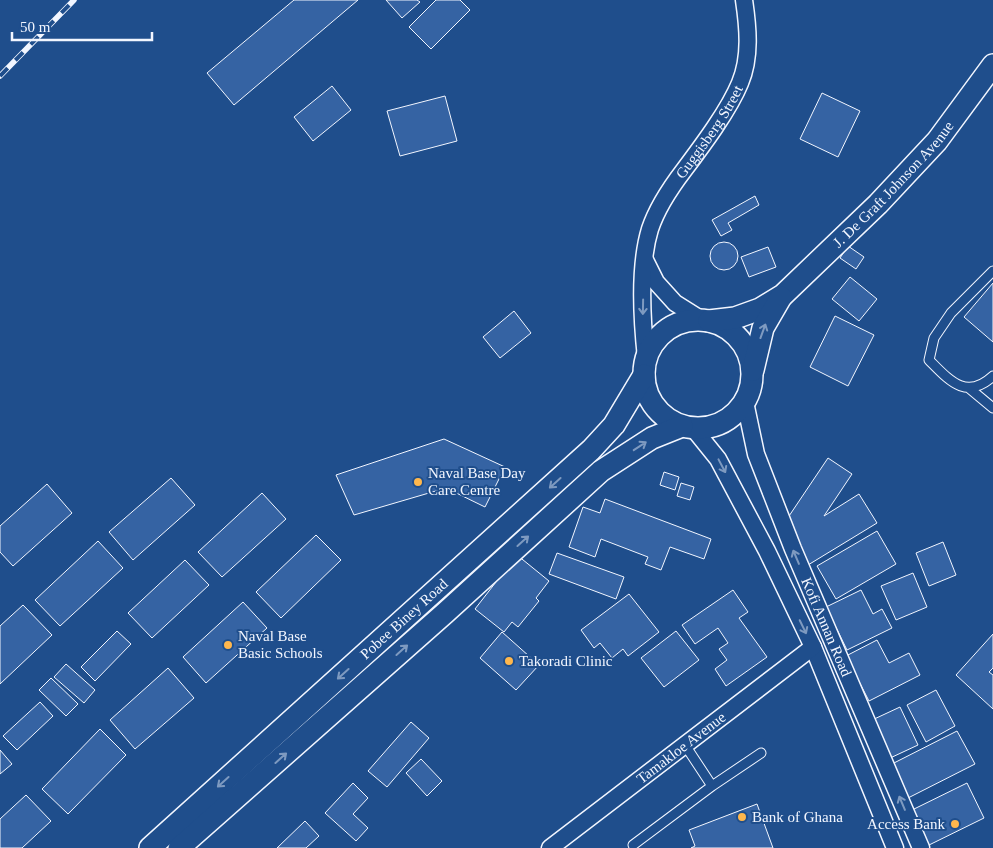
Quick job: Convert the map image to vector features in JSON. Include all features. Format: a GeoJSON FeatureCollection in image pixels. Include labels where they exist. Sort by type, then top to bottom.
{"type":"FeatureCollection","features":[{"type":"Feature","properties":{"kind":"street","name":"Guggisberg Street"},"geometry":{"type":"LineString","coordinates":[[645,367],[642,323],[644,258],[650,228],[669,190],[699,149],[740,83],[747,55],[747,23],[744,0]]}},
{"type":"Feature","properties":{"kind":"street","name":"J. De Graft Johnson Avenue"},"geometry":{"type":"LineString","coordinates":[[706,321],[735,318],[760,309],[783,294],[878,204],[937,142],[993,65]]}},
{"type":"Feature","properties":{"kind":"street"},"geometry":{"type":"LineString","coordinates":[[644,258],[656,282],[676,303],[706,321]]}},
{"type":"Feature","properties":{"kind":"street","name":"J. De Graft Johnson Avenue"},"geometry":{"type":"LineString","coordinates":[[752,370],[763,328],[783,294]]}},
{"type":"Feature","properties":{"kind":"street"},"geometry":{"type":"LineString","coordinates":[[684,321],[706,321],[717,323],[731,331],[742,342],[750,355],[752,370],[751,387],[745,402],[735,414],[722,423],[708,427],[688,427],[667,418],[655,406],[647,392],[645,367],[654,342],[667,329],[684,321]]}},
{"type":"Feature","properties":{"kind":"street","name":"Pobee Biney Road"},"geometry":{"type":"LineString","coordinates":[[150,848],[591,450],[614,425],[645,367]]}},
{"type":"Feature","properties":{"kind":"street","name":"Kofi Annan Road"},"geometry":{"type":"LineString","coordinates":[[745,402],[756,454],[792,549],[921,848]]}},
{"type":"Feature","properties":{"kind":"street","name":"Pobee Biney Road"},"geometry":{"type":"LineString","coordinates":[[179,848],[445,613],[601,471],[652,438],[688,427]]}},
{"type":"Feature","properties":{"kind":"street","name":"Kofi Annan Road"},"geometry":{"type":"LineString","coordinates":[[688,427],[718,459],[767,551],[813,648],[895,848]]}},
{"type":"Feature","properties":{"kind":"street","name":"Tamakloe Avenue"},"geometry":{"type":"LineString","coordinates":[[558,846],[685,745],[813,648]]}},
{"type":"Feature","properties":{"kind":"lane"},"geometry":{"type":"LineString","coordinates":[[993,271],[951,313],[934,338],[929,360],[950,381],[969,388],[993,408]]}},
{"type":"Feature","properties":{"kind":"lane"},"geometry":{"type":"LineString","coordinates":[[969,388],[984,384],[993,376]]}},
{"type":"Feature","properties":{"kind":"lane"},"geometry":{"type":"LineString","coordinates":[[685,745],[712,786]]}},
{"type":"Feature","properties":{"kind":"lane"},"geometry":{"type":"LineString","coordinates":[[634,844],[712,786],[761,753]]}},
{"type":"Feature","properties":{"kind":"building"},"geometry":{"type":"Polygon","coordinates":[[[294,0],[358,0],[234,105],[207,73],[294,0]]]}},
{"type":"Feature","properties":{"kind":"building"},"geometry":{"type":"Polygon","coordinates":[[[386,0],[417,0],[420,2],[402,18],[386,0]]]}},
{"type":"Feature","properties":{"kind":"building"},"geometry":{"type":"Polygon","coordinates":[[[436,0],[460,0],[470,10],[431,49],[409,27],[436,0]]]}},
{"type":"Feature","properties":{"kind":"building"},"geometry":{"type":"Polygon","coordinates":[[[332,86],[351,110],[313,141],[294,117],[332,86]]]}},
{"type":"Feature","properties":{"kind":"building"},"geometry":{"type":"Polygon","coordinates":[[[822,93],[860,111],[838,157],[800,139],[822,93]]]}},
{"type":"Feature","properties":{"kind":"building"},"geometry":{"type":"Polygon","coordinates":[[[445,96],[457,141],[400,156],[387,111],[445,96]]]}},
{"type":"Feature","properties":{"kind":"building"},"geometry":{"type":"Polygon","coordinates":[[[755,196],[759,205],[728,223],[732,230],[721,236],[712,220],[755,196]]]}},
{"type":"Feature","properties":{"kind":"building"},"geometry":{"type":"Polygon","coordinates":[[[724,242],[734,246],[738,256],[734,266],[724,270],[714,266],[710,256],[714,246],[724,242]]]}},
{"type":"Feature","properties":{"kind":"building"},"geometry":{"type":"Polygon","coordinates":[[[848,246],[864,257],[856,269],[840,258],[848,246]]]}},
{"type":"Feature","properties":{"kind":"building"},"geometry":{"type":"Polygon","coordinates":[[[768,247],[776,267],[749,277],[741,257],[768,247]]]}},
{"type":"Feature","properties":{"kind":"building"},"geometry":{"type":"Polygon","coordinates":[[[850,277],[877,299],[859,321],[832,299],[850,277]]]}},
{"type":"Feature","properties":{"kind":"building"},"geometry":{"type":"Polygon","coordinates":[[[993,283],[993,342],[964,317],[993,283]]]}},
{"type":"Feature","properties":{"kind":"building"},"geometry":{"type":"Polygon","coordinates":[[[514,311],[531,333],[500,358],[483,337],[514,311]]]}},
{"type":"Feature","properties":{"kind":"building"},"geometry":{"type":"Polygon","coordinates":[[[835,316],[874,335],[848,386],[810,367],[835,316]]]}},
{"type":"Feature","properties":{"kind":"building","name":"Naval Base Day Care Centre"},"geometry":{"type":"Polygon","coordinates":[[[444,439],[505,467],[485,507],[446,488],[354,515],[336,475],[444,439]]]}},
{"type":"Feature","properties":{"kind":"building"},"geometry":{"type":"Polygon","coordinates":[[[828,458],[852,474],[824,516],[859,494],[877,523],[808,565],[785,522],[828,458]]]}},
{"type":"Feature","properties":{"kind":"building"},"geometry":{"type":"Polygon","coordinates":[[[664,472],[679,477],[675,490],[660,485],[664,472]]]}},
{"type":"Feature","properties":{"kind":"building"},"geometry":{"type":"Polygon","coordinates":[[[171,478],[195,505],[133,560],[109,532],[171,478]]]}},
{"type":"Feature","properties":{"kind":"building"},"geometry":{"type":"Polygon","coordinates":[[[681,483],[694,487],[690,500],[677,496],[681,483]]]}},
{"type":"Feature","properties":{"kind":"building"},"geometry":{"type":"Polygon","coordinates":[[[47,484],[72,513],[13,566],[0,552],[0,526],[47,484]]]}},
{"type":"Feature","properties":{"kind":"building"},"geometry":{"type":"Polygon","coordinates":[[[262,493],[286,519],[222,577],[198,552],[262,493]]]}},
{"type":"Feature","properties":{"kind":"building"},"geometry":{"type":"Polygon","coordinates":[[[605,499],[711,539],[704,559],[670,547],[661,570],[645,564],[648,557],[601,539],[595,557],[569,547],[583,507],[600,513],[605,499]]]}},
{"type":"Feature","properties":{"kind":"building"},"geometry":{"type":"Polygon","coordinates":[[[877,531],[896,564],[836,599],[817,566],[877,531]]]}},
{"type":"Feature","properties":{"kind":"building"},"geometry":{"type":"Polygon","coordinates":[[[316,535],[341,560],[281,618],[256,592],[316,535]]]}},
{"type":"Feature","properties":{"kind":"building"},"geometry":{"type":"Polygon","coordinates":[[[98,541],[123,568],[60,626],[35,600],[98,541]]]}},
{"type":"Feature","properties":{"kind":"building"},"geometry":{"type":"Polygon","coordinates":[[[943,542],[956,575],[929,586],[916,553],[943,542]]]}},
{"type":"Feature","properties":{"kind":"building"},"geometry":{"type":"Polygon","coordinates":[[[557,553],[624,577],[616,599],[549,574],[557,553]]]}},
{"type":"Feature","properties":{"kind":"building"},"geometry":{"type":"Polygon","coordinates":[[[517,555],[549,581],[536,598],[539,601],[518,627],[512,622],[504,632],[475,609],[517,555]]]}},
{"type":"Feature","properties":{"kind":"building"},"geometry":{"type":"Polygon","coordinates":[[[185,560],[209,585],[152,638],[128,613],[185,560]]]}},
{"type":"Feature","properties":{"kind":"building"},"geometry":{"type":"Polygon","coordinates":[[[913,573],[927,607],[896,620],[881,586],[913,573]]]}},
{"type":"Feature","properties":{"kind":"building"},"geometry":{"type":"Polygon","coordinates":[[[733,590],[748,612],[739,618],[767,657],[726,686],[715,669],[727,660],[719,649],[728,643],[718,628],[695,644],[682,625],[733,590]]]}},
{"type":"Feature","properties":{"kind":"building"},"geometry":{"type":"Polygon","coordinates":[[[861,590],[873,614],[882,609],[892,628],[847,650],[826,607],[861,590]]]}},
{"type":"Feature","properties":{"kind":"building"},"geometry":{"type":"Polygon","coordinates":[[[629,594],[659,632],[628,656],[623,649],[612,658],[600,643],[594,648],[581,630],[629,594]]]}},
{"type":"Feature","properties":{"kind":"building"},"geometry":{"type":"Polygon","coordinates":[[[243,602],[267,628],[206,683],[183,657],[243,602]]]}},
{"type":"Feature","properties":{"kind":"building"},"geometry":{"type":"Polygon","coordinates":[[[23,605],[52,635],[0,684],[0,626],[23,605]]]}},
{"type":"Feature","properties":{"kind":"building"},"geometry":{"type":"Polygon","coordinates":[[[117,631],[131,644],[95,681],[81,667],[117,631]]]}},
{"type":"Feature","properties":{"kind":"building"},"geometry":{"type":"Polygon","coordinates":[[[676,631],[699,660],[664,687],[641,658],[676,631]]]}},
{"type":"Feature","properties":{"kind":"building","name":"Takoradi Clinic"},"geometry":{"type":"Polygon","coordinates":[[[502,632],[539,665],[516,690],[480,658],[502,632]]]}},
{"type":"Feature","properties":{"kind":"building"},"geometry":{"type":"Polygon","coordinates":[[[993,634],[993,668],[989,672],[993,675],[993,709],[956,675],[993,634]]]}},
{"type":"Feature","properties":{"kind":"building"},"geometry":{"type":"Polygon","coordinates":[[[877,640],[889,663],[909,653],[920,675],[869,701],[846,656],[877,640]]]}},
{"type":"Feature","properties":{"kind":"building"},"geometry":{"type":"Polygon","coordinates":[[[66,664],[95,690],[84,703],[54,677],[66,664]]]}},
{"type":"Feature","properties":{"kind":"building"},"geometry":{"type":"Polygon","coordinates":[[[168,668],[194,698],[135,749],[110,720],[168,668]]]}},
{"type":"Feature","properties":{"kind":"building"},"geometry":{"type":"Polygon","coordinates":[[[51,678],[78,704],[66,716],[39,690],[51,678]]]}},
{"type":"Feature","properties":{"kind":"building"},"geometry":{"type":"Polygon","coordinates":[[[936,690],[955,726],[926,742],[907,705],[936,690]]]}},
{"type":"Feature","properties":{"kind":"building"},"geometry":{"type":"Polygon","coordinates":[[[40,702],[53,716],[17,750],[3,736],[40,702]]]}},
{"type":"Feature","properties":{"kind":"building"},"geometry":{"type":"Polygon","coordinates":[[[900,707],[918,745],[888,759],[870,721],[900,707]]]}},
{"type":"Feature","properties":{"kind":"building"},"geometry":{"type":"Polygon","coordinates":[[[411,722],[429,738],[387,787],[368,771],[411,722]]]}},
{"type":"Feature","properties":{"kind":"building"},"geometry":{"type":"Polygon","coordinates":[[[100,729],[126,755],[68,814],[42,789],[100,729]]]}},
{"type":"Feature","properties":{"kind":"building"},"geometry":{"type":"Polygon","coordinates":[[[957,731],[975,764],[908,798],[890,765],[957,731]]]}},
{"type":"Feature","properties":{"kind":"building"},"geometry":{"type":"Polygon","coordinates":[[[0,750],[12,764],[0,774],[0,750]]]}},
{"type":"Feature","properties":{"kind":"building"},"geometry":{"type":"Polygon","coordinates":[[[421,759],[442,781],[427,796],[406,773],[421,759]]]}},
{"type":"Feature","properties":{"kind":"building"},"geometry":{"type":"Polygon","coordinates":[[[353,783],[368,798],[353,814],[368,828],[356,841],[325,813],[353,783]]]}},
{"type":"Feature","properties":{"kind":"building"},"geometry":{"type":"Polygon","coordinates":[[[967,783],[984,818],[927,846],[910,811],[967,783]]]}},
{"type":"Feature","properties":{"kind":"building"},"geometry":{"type":"Polygon","coordinates":[[[26,795],[51,821],[22,848],[0,848],[0,819],[26,795]]]}},
{"type":"Feature","properties":{"kind":"building","name":"Bank of Ghana"},"geometry":{"type":"Polygon","coordinates":[[[757,804],[773,848],[691,848],[695,846],[689,830],[757,804]]]}},
{"type":"Feature","properties":{"kind":"building"},"geometry":{"type":"Polygon","coordinates":[[[305,821],[319,836],[306,848],[277,848],[305,821]]]}},
{"type":"Feature","properties":{"kind":"railway"},"geometry":{"type":"LineString","coordinates":[[0,76],[74,0]]}},
{"type":"Feature","properties":{"kind":"place","name":"Naval Base Day Care Centre"},"geometry":{"type":"Point","coordinates":[418,482]}},
{"type":"Feature","properties":{"kind":"place","name":"Naval Base Basic Schools"},"geometry":{"type":"Point","coordinates":[228,645]}},
{"type":"Feature","properties":{"kind":"place","name":"Takoradi Clinic"},"geometry":{"type":"Point","coordinates":[509,661]}},
{"type":"Feature","properties":{"kind":"place","name":"Bank of Ghana"},"geometry":{"type":"Point","coordinates":[742,817]}},
{"type":"Feature","properties":{"kind":"place","name":"Access Bank"},"geometry":{"type":"Point","coordinates":[955,824]}}]}
